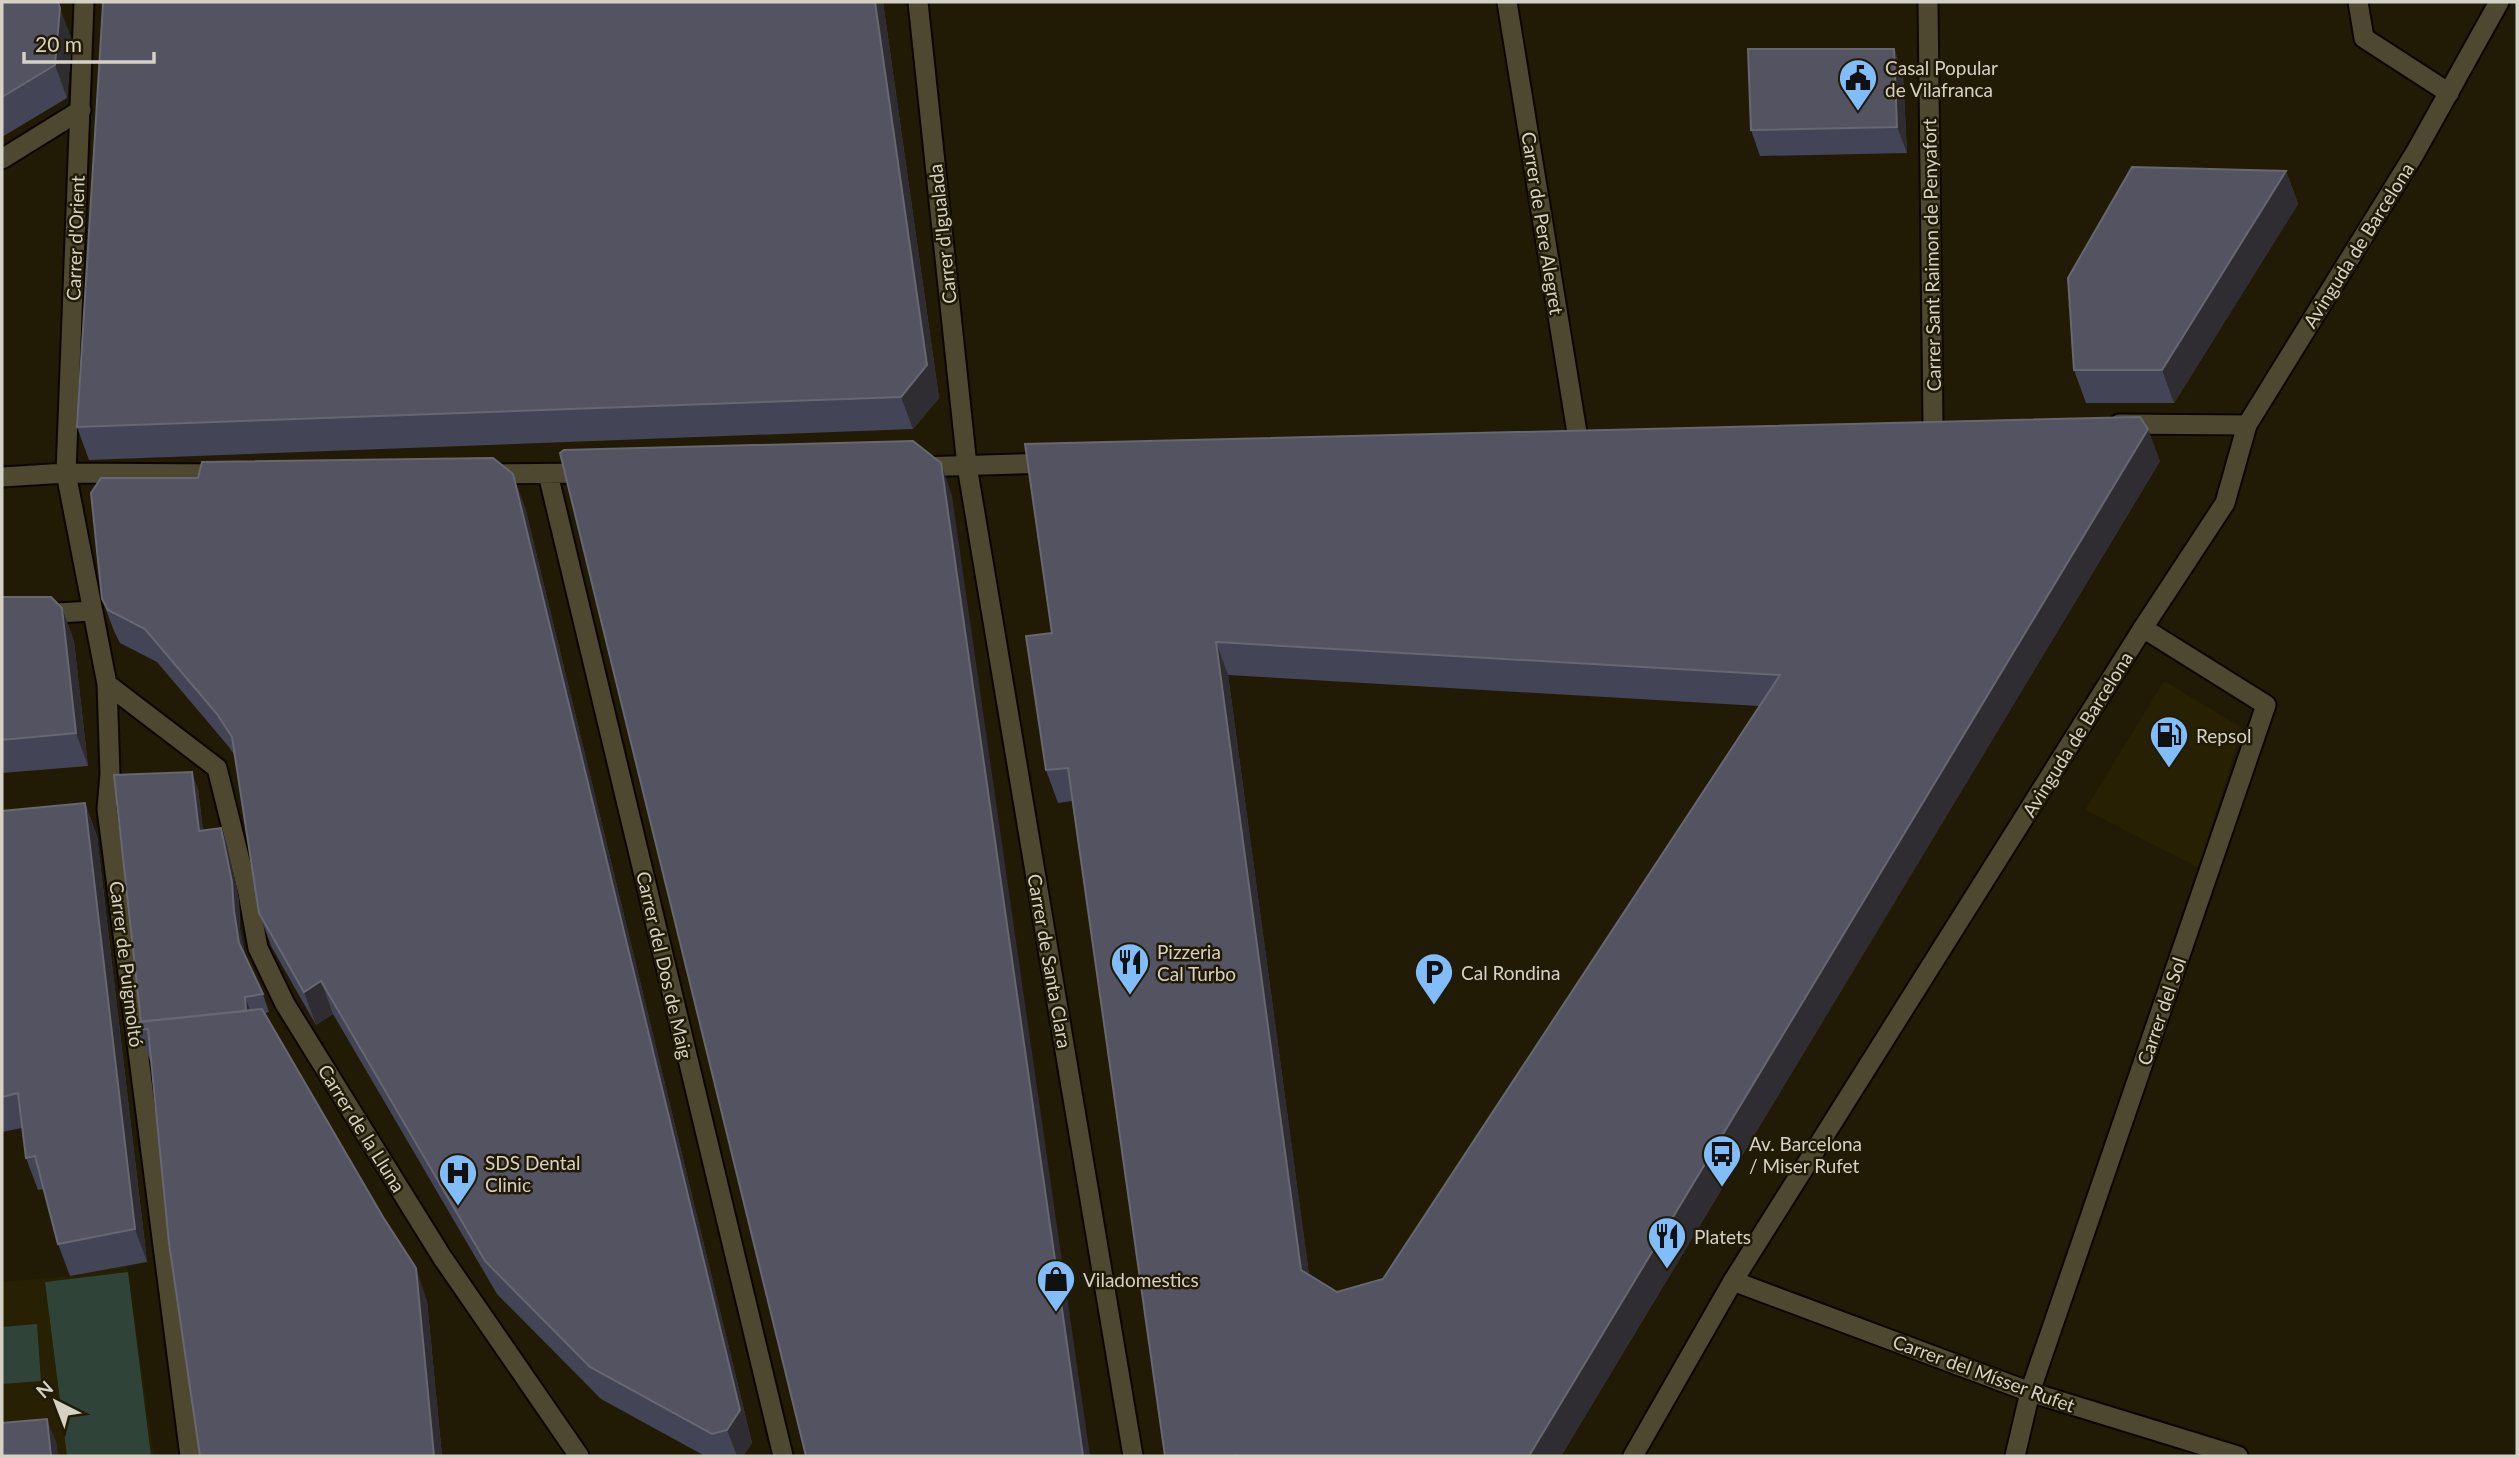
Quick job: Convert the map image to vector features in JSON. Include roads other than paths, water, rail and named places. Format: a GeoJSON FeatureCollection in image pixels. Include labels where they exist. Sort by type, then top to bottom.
{"type":"FeatureCollection","features":[{"type":"Feature","properties":{"kind":"street","name":"Carrer d'Orient"},"geometry":{"type":"LineString","coordinates":[[66,474],[84,2]]}},
{"type":"Feature","properties":{"kind":"street","name":"Carrer d'Igualada"},"geometry":{"type":"LineString","coordinates":[[918,2],[967,466]]}},
{"type":"Feature","properties":{"kind":"street","name":"Carrer de Pere Alegret"},"geometry":{"type":"LineString","coordinates":[[1507,2],[1579,444]]}},
{"type":"Feature","properties":{"kind":"street","name":"Carrer Sant Raimon de Penyafort"},"geometry":{"type":"LineString","coordinates":[[1928,2],[1933,424]]}},
{"type":"Feature","properties":{"kind":"street"},"geometry":{"type":"LineString","coordinates":[[2358,2],[2364,38],[2449,93]]}},
{"type":"Feature","properties":{"kind":"street","name":"Avinguda de Barcelona"},"geometry":{"type":"LineString","coordinates":[[1633,1456],[1732,1281],[2143,628],[2225,503],[2247,425],[2415,153],[2499,2]]}},
{"type":"Feature","properties":{"kind":"street"},"geometry":{"type":"LineString","coordinates":[[2,159],[81,110]]}},
{"type":"Feature","properties":{"kind":"street"},"geometry":{"type":"LineString","coordinates":[[2097,424],[2247,425]]}},
{"type":"Feature","properties":{"kind":"street"},"geometry":{"type":"LineString","coordinates":[[897,467],[1078,462]]}},
{"type":"Feature","properties":{"kind":"street","name":"Carrer de Santa Clara"},"geometry":{"type":"LineString","coordinates":[[967,466],[1133,1456]]}},
{"type":"Feature","properties":{"kind":"street"},"geometry":{"type":"LineString","coordinates":[[465,474],[603,472]]}},
{"type":"Feature","properties":{"kind":"street"},"geometry":{"type":"LineString","coordinates":[[2,477],[66,474],[245,474]]}},
{"type":"Feature","properties":{"kind":"street","name":"Carrer de Puigmoltó"},"geometry":{"type":"LineString","coordinates":[[66,474],[107,684],[110,774],[101,809],[190,1456]]}},
{"type":"Feature","properties":{"kind":"street","name":"Carrer del Dos de Maig"},"geometry":{"type":"LineString","coordinates":[[548,474],[783,1456]]}},
{"type":"Feature","properties":{"kind":"street"},"geometry":{"type":"LineString","coordinates":[[2,616],[93,611]]}},
{"type":"Feature","properties":{"kind":"street","name":"Carrer del Sol"},"geometry":{"type":"LineString","coordinates":[[2015,1456],[2030,1392],[2266,705],[2143,628]]}},
{"type":"Feature","properties":{"kind":"street","name":"Carrer de la Lluna"},"geometry":{"type":"LineString","coordinates":[[107,684],[217,768],[248,893],[258,948],[285,1004],[442,1257],[579,1456]]}},
{"type":"Feature","properties":{"kind":"street","name":"Carrer del Mísser Rufet"},"geometry":{"type":"LineString","coordinates":[[1732,1281],[2030,1392],[2238,1456]]}},
{"type":"Feature","properties":{"kind":"place","name":"Casal Popular de Vilafranca"},"geometry":{"type":"Point","coordinates":[1858,112]}},
{"type":"Feature","properties":{"kind":"place","name":"Repsol"},"geometry":{"type":"Point","coordinates":[2169,769]}},
{"type":"Feature","properties":{"kind":"place","name":"Pizzeria Cal Turbo"},"geometry":{"type":"Point","coordinates":[1130,996]}},
{"type":"Feature","properties":{"kind":"place","name":"Cal Rondina"},"geometry":{"type":"Point","coordinates":[1434,1006]}},
{"type":"Feature","properties":{"kind":"place","name":"Av. Barcelona / Miser Rufet"},"geometry":{"type":"Point","coordinates":[1722,1188]}},
{"type":"Feature","properties":{"kind":"place","name":"SDS Dental Clinic"},"geometry":{"type":"Point","coordinates":[458,1207]}},
{"type":"Feature","properties":{"kind":"place","name":"Platets"},"geometry":{"type":"Point","coordinates":[1667,1270]}},
{"type":"Feature","properties":{"kind":"place","name":"Viladomestics"},"geometry":{"type":"Point","coordinates":[1056,1313]}}]}
